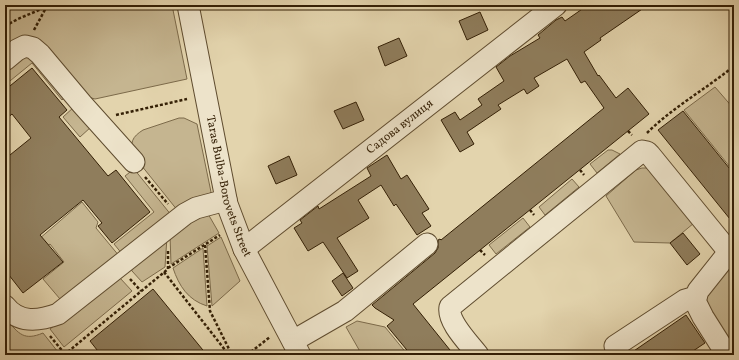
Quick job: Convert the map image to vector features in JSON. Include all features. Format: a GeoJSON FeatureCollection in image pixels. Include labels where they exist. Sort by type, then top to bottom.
{"type":"FeatureCollection","features":[{"type":"Feature","properties":{"kind":"street","name":"Taras Bulba-Borovets Street"},"geometry":{"type":"LineString","coordinates":[[188,5],[226,200],[244,249],[293,341]]}},
{"type":"Feature","properties":{"kind":"street","name":"Садова вулиця"},"geometry":{"type":"LineString","coordinates":[[244,249],[556,5]]}},
{"type":"Feature","properties":{"kind":"street"},"geometry":{"type":"LineString","coordinates":[[5,60],[17,50],[25,46],[33,48],[40,54],[134,162]]}},
{"type":"Feature","properties":{"kind":"street"},"geometry":{"type":"LineString","coordinates":[[478,355],[455,325],[449,312],[450,307],[642,151],[650,155],[732,255],[698,291],[696,298],[698,307],[727,355]]}},
{"type":"Feature","properties":{"kind":"street"},"geometry":{"type":"LineString","coordinates":[[5,306],[9,311],[30,320],[46,319],[58,314],[174,222],[196,208],[226,200]]}},
{"type":"Feature","properties":{"kind":"street"},"geometry":{"type":"LineString","coordinates":[[293,341],[345,311],[427,244]]}},
{"type":"Feature","properties":{"kind":"street"},"geometry":{"type":"LineString","coordinates":[[614,346],[685,300],[696,298]]}},
{"type":"Feature","properties":{"kind":"path"},"geometry":{"type":"LineString","coordinates":[[5,26],[48,6]]}},
{"type":"Feature","properties":{"kind":"path"},"geometry":{"type":"LineString","coordinates":[[25,46],[48,6]]}},
{"type":"Feature","properties":{"kind":"path"},"geometry":{"type":"LineString","coordinates":[[642,138],[655,125],[681,104],[714,83],[734,66]]}},
{"type":"Feature","properties":{"kind":"path"},"geometry":{"type":"LineString","coordinates":[[96,120],[194,97]]}},
{"type":"Feature","properties":{"kind":"path"},"geometry":{"type":"LineString","coordinates":[[134,162],[174,222],[168,268]]}},
{"type":"Feature","properties":{"kind":"path"},"geometry":{"type":"LineString","coordinates":[[64,355],[168,268],[235,225]]}},
{"type":"Feature","properties":{"kind":"path"},"geometry":{"type":"LineString","coordinates":[[205,245],[210,310],[230,355]]}},
{"type":"Feature","properties":{"kind":"path"},"geometry":{"type":"LineString","coordinates":[[164,272],[230,355]]}},
{"type":"Feature","properties":{"kind":"path"},"geometry":{"type":"LineString","coordinates":[[247,355],[293,341]]}},
{"type":"Feature","properties":{"kind":"shaded area"},"geometry":{"type":"Polygon","coordinates":[[[5,5],[172,5],[187,79],[95,99],[88,97],[43,46],[5,51],[5,5]]]}},
{"type":"Feature","properties":{"kind":"shaded area"},"geometry":{"type":"Polygon","coordinates":[[[21,57],[29,57],[66,96],[62,100],[32,63],[5,85],[5,70],[21,57]]]}},
{"type":"Feature","properties":{"kind":"shaded area"},"geometry":{"type":"Polygon","coordinates":[[[715,87],[734,109],[734,172],[684,110],[715,87]]]}},
{"type":"Feature","properties":{"kind":"shaded area"},"geometry":{"type":"Polygon","coordinates":[[[74,107],[91,127],[80,137],[63,117],[74,107]]]}},
{"type":"Feature","properties":{"kind":"shaded area"},"geometry":{"type":"Polygon","coordinates":[[[179,118],[184,118],[197,124],[211,192],[209,196],[178,211],[133,155],[132,143],[136,135],[143,130],[179,118]]]}},
{"type":"Feature","properties":{"kind":"shaded area"},"geometry":{"type":"Polygon","coordinates":[[[608,150],[612,150],[620,154],[597,173],[590,164],[608,150]]]}},
{"type":"Feature","properties":{"kind":"shaded area"},"geometry":{"type":"Polygon","coordinates":[[[648,168],[694,223],[670,243],[634,242],[606,196],[636,170],[648,168]]]}},
{"type":"Feature","properties":{"kind":"shaded area"},"geometry":{"type":"Polygon","coordinates":[[[134,169],[172,216],[123,255],[114,244],[154,212],[125,176],[134,169]]]}},
{"type":"Feature","properties":{"kind":"shaded area"},"geometry":{"type":"Polygon","coordinates":[[[572,179],[579,187],[545,215],[539,207],[572,179]]]}},
{"type":"Feature","properties":{"kind":"shaded area"},"geometry":{"type":"Polygon","coordinates":[[[82,202],[98,222],[96,228],[120,257],[60,299],[43,279],[64,262],[50,244],[46,247],[39,239],[82,202]]]}},
{"type":"Feature","properties":{"kind":"shaded area"},"geometry":{"type":"Polygon","coordinates":[[[207,212],[219,233],[171,264],[170,235],[207,212]]]}},
{"type":"Feature","properties":{"kind":"shaded area"},"geometry":{"type":"Polygon","coordinates":[[[523,218],[530,227],[496,254],[489,245],[523,218]]]}},
{"type":"Feature","properties":{"kind":"shaded area"},"geometry":{"type":"Polygon","coordinates":[[[167,237],[165,267],[142,282],[131,269],[167,237]]]}},
{"type":"Feature","properties":{"kind":"shaded area"},"geometry":{"type":"Polygon","coordinates":[[[221,237],[240,281],[212,306],[207,246],[221,237]]]}},
{"type":"Feature","properties":{"kind":"shaded area"},"geometry":{"type":"Polygon","coordinates":[[[203,248],[207,306],[195,300],[185,292],[178,281],[173,268],[203,248]]]}},
{"type":"Feature","properties":{"kind":"shaded area"},"geometry":{"type":"Polygon","coordinates":[[[728,259],[734,266],[734,355],[701,294],[728,259]]]}},
{"type":"Feature","properties":{"kind":"shaded area"},"geometry":{"type":"Polygon","coordinates":[[[116,278],[120,278],[132,291],[64,347],[50,329],[116,278]]]}},
{"type":"Feature","properties":{"kind":"shaded area"},"geometry":{"type":"Polygon","coordinates":[[[7,320],[22,335],[31,336],[43,333],[58,352],[53,355],[5,355],[5,331],[7,320]]]}},
{"type":"Feature","properties":{"kind":"shaded area"},"geometry":{"type":"Polygon","coordinates":[[[357,321],[385,327],[408,355],[362,355],[346,327],[357,321]]]}},
{"type":"Feature","properties":{"kind":"building"},"geometry":{"type":"Polygon","coordinates":[[[588,5],[648,5],[600,38],[601,40],[584,52],[598,76],[599,75],[616,98],[628,88],[649,114],[413,304],[454,355],[411,355],[387,326],[394,320],[372,305],[435,253],[438,248],[438,240],[441,240],[604,108],[585,81],[581,83],[567,59],[534,78],[539,86],[527,94],[524,89],[498,105],[501,109],[467,132],[474,144],[460,152],[441,120],[455,112],[460,120],[482,105],[478,99],[504,81],[496,67],[510,56],[540,38],[538,35],[556,20],[562,17],[565,21],[588,5]]]}},
{"type":"Feature","properties":{"kind":"building"},"geometry":{"type":"Polygon","coordinates":[[[480,12],[488,30],[467,40],[459,21],[480,12]]]}},
{"type":"Feature","properties":{"kind":"building"},"geometry":{"type":"Polygon","coordinates":[[[399,38],[407,56],[385,66],[378,47],[399,38]]]}},
{"type":"Feature","properties":{"kind":"building"},"geometry":{"type":"Polygon","coordinates":[[[32,68],[67,110],[59,117],[108,176],[116,170],[150,212],[112,243],[98,226],[102,223],[83,200],[40,235],[63,262],[23,293],[5,270],[5,159],[31,138],[12,114],[5,120],[5,90],[32,68]]]}},
{"type":"Feature","properties":{"kind":"building"},"geometry":{"type":"Polygon","coordinates":[[[356,102],[364,120],[343,129],[334,111],[356,102]]]}},
{"type":"Feature","properties":{"kind":"building"},"geometry":{"type":"Polygon","coordinates":[[[683,111],[734,174],[734,224],[658,130],[683,111]]]}},
{"type":"Feature","properties":{"kind":"building"},"geometry":{"type":"Polygon","coordinates":[[[387,155],[401,179],[407,175],[429,209],[422,213],[431,226],[417,235],[396,204],[394,206],[381,185],[358,200],[369,218],[337,238],[358,271],[347,278],[323,242],[308,251],[294,228],[302,223],[300,220],[318,206],[319,209],[371,176],[367,168],[387,155]]]}},
{"type":"Feature","properties":{"kind":"building"},"geometry":{"type":"Polygon","coordinates":[[[289,156],[297,175],[276,184],[268,166],[289,156]]]}},
{"type":"Feature","properties":{"kind":"building"},"geometry":{"type":"Polygon","coordinates":[[[683,233],[700,254],[687,265],[670,243],[683,233]]]}},
{"type":"Feature","properties":{"kind":"building"},"geometry":{"type":"Polygon","coordinates":[[[343,273],[353,288],[342,296],[332,281],[343,273]]]}},
{"type":"Feature","properties":{"kind":"building"},"geometry":{"type":"Polygon","coordinates":[[[153,289],[207,355],[101,355],[90,341],[153,289]]]}},
{"type":"Feature","properties":{"kind":"building"},"geometry":{"type":"Polygon","coordinates":[[[686,315],[705,343],[687,355],[628,355],[686,315]]]}}]}
